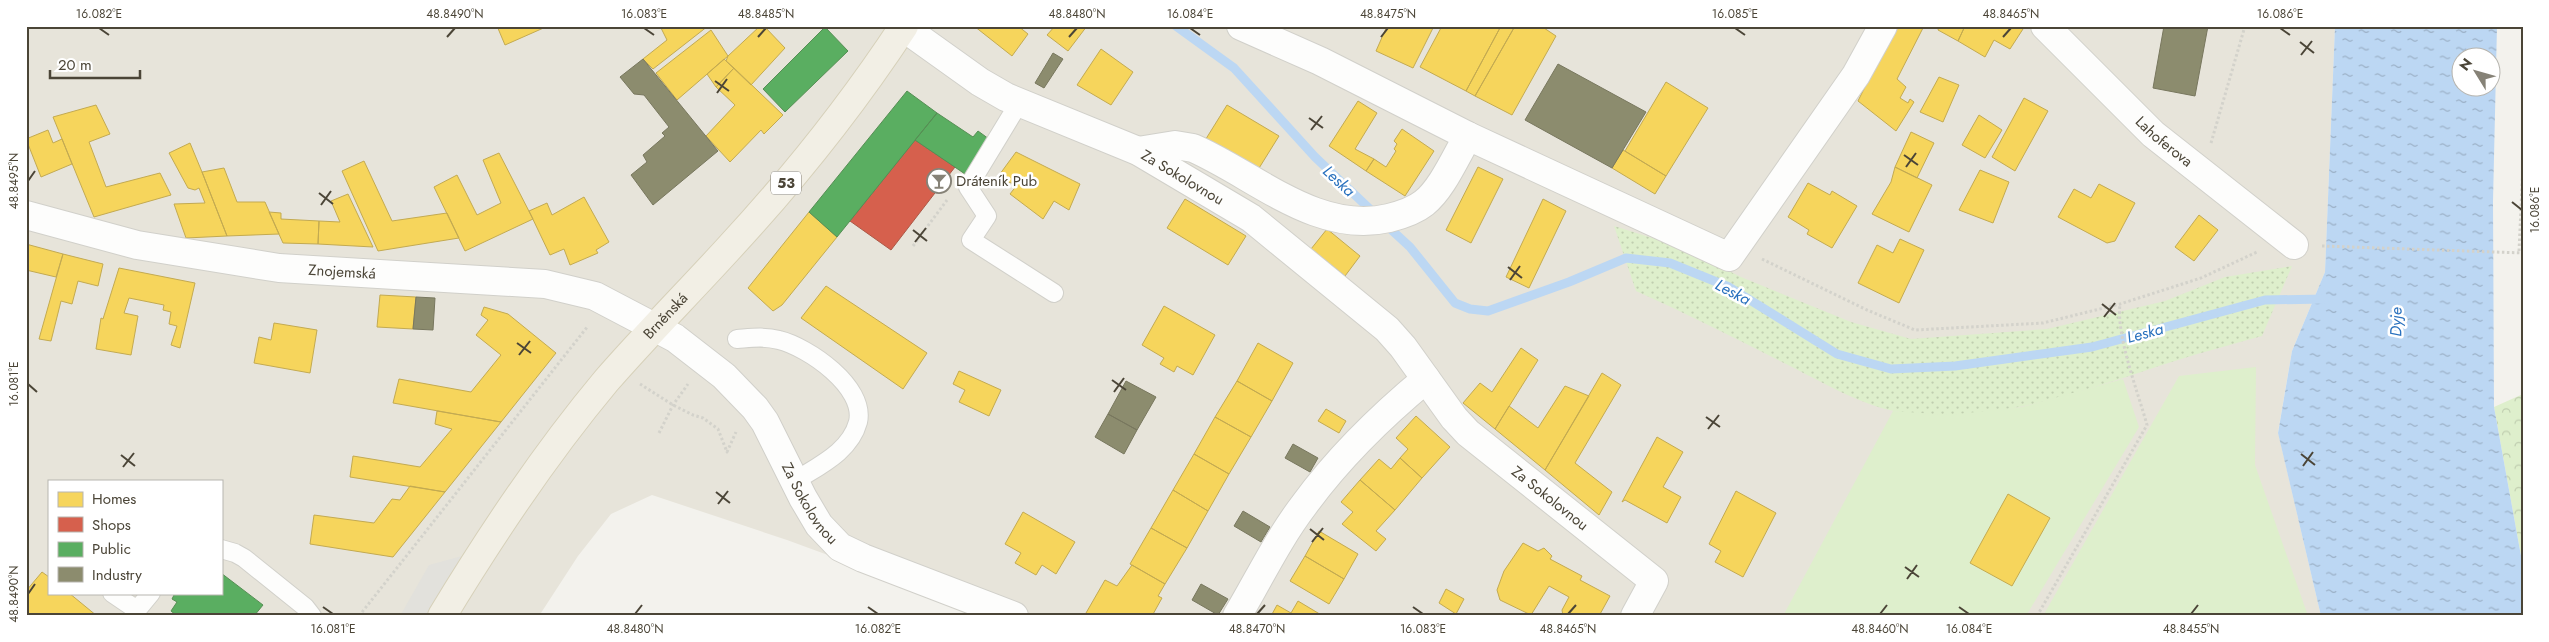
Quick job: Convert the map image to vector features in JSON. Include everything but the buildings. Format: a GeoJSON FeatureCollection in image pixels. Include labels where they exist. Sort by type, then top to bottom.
{"type":"FeatureCollection","features":[{"type":"Feature","properties":{"kind":"main road","name":"Brněnská"},"geometry":{"type":"LineString","coordinates":[[442,616],[492,535],[605,383],[654,327],[730,247],[812,152],[872,75],[904,26]]}},
{"type":"Feature","properties":{"kind":"street","name":"Za Sokolovnou"},"geometry":{"type":"LineString","coordinates":[[904,26],[980,82],[1019,103],[1138,151],[1236,209],[1264,228],[1381,324],[1403,347],[1454,418],[1468,433],[1654,581],[1635,616]]}},
{"type":"Feature","properties":{"kind":"street"},"geometry":{"type":"LineString","coordinates":[[1241,26],[1320,62],[1468,136],[1729,257],[1856,75],[1883,26]]}},
{"type":"Feature","properties":{"kind":"street","name":"Lahoferova"},"geometry":{"type":"LineString","coordinates":[[2045,26],[2153,134],[2287,239]]}},
{"type":"Feature","properties":{"kind":"street"},"geometry":{"type":"LineString","coordinates":[[1138,151],[1175,145],[1193,148],[1324,216],[1352,222],[1385,219],[1416,209],[1431,196],[1468,136]]}},
{"type":"Feature","properties":{"kind":"street","name":"Znojemská"},"geometry":{"type":"LineString","coordinates":[[26,216],[137,245],[279,268],[563,287],[595,296],[654,327]]}},
{"type":"Feature","properties":{"kind":"street","name":"Za Sokolovnou"},"geometry":{"type":"LineString","coordinates":[[654,327],[676,338],[705,361],[755,408],[774,439],[794,481],[819,525],[840,546],[863,558],[1014,616]]}},
{"type":"Feature","properties":{"kind":"street"},"geometry":{"type":"LineString","coordinates":[[1237,616],[1303,506],[1357,440],[1426,379]]}},
{"type":"Feature","properties":{"kind":"lane"},"geometry":{"type":"LineString","coordinates":[[1019,103],[968,187],[987,216],[971,240],[1054,294]]}},
{"type":"Feature","properties":{"kind":"lane"},"geometry":{"type":"LineString","coordinates":[[737,339],[764,337],[792,344],[828,367],[841,378],[852,394],[858,421],[854,432],[843,448],[833,457],[794,481]]}},
{"type":"Feature","properties":{"kind":"lane"},"geometry":{"type":"LineString","coordinates":[[222,549],[244,558],[305,608],[312,616]]}},
{"type":"Feature","properties":{"kind":"lane"},"geometry":{"type":"LineString","coordinates":[[113,594],[137,610],[150,594]]}},
{"type":"Feature","properties":{"kind":"path"},"geometry":{"type":"LineString","coordinates":[[2202,172],[2245,26]]}},
{"type":"Feature","properties":{"kind":"path"},"geometry":{"type":"LineString","coordinates":[[1736,246],[1867,310],[1915,330],[2043,323],[2120,304],[2201,278],[2287,239],[2521,252],[2523,165]]}},
{"type":"Feature","properties":{"kind":"path"},"geometry":{"type":"LineString","coordinates":[[913,246],[953,192],[968,187]]}},
{"type":"Feature","properties":{"kind":"path"},"geometry":{"type":"LineString","coordinates":[[2037,616],[2147,425],[2130,367],[2118,314],[2120,304]]}},
{"type":"Feature","properties":{"kind":"path"},"geometry":{"type":"LineString","coordinates":[[359,616],[588,326]]}},
{"type":"Feature","properties":{"kind":"path"},"geometry":{"type":"LineString","coordinates":[[659,433],[673,406],[705,361]]}},
{"type":"Feature","properties":{"kind":"path"},"geometry":{"type":"LineString","coordinates":[[638,383],[673,406],[692,416],[703,418],[718,428],[728,452],[734,435],[755,408]]}},
{"type":"Feature","properties":{"kind":"shaded area"},"geometry":{"type":"Polygon","coordinates":[[[26,26],[2335,26],[2325,272],[2292,351],[2278,432],[2321,616],[994,616],[787,540],[652,495],[611,514],[578,556],[539,616],[26,616],[26,26]]]}},
{"type":"Feature","properties":{"kind":"shaded area"},"geometry":{"type":"Polygon","coordinates":[[[462,556],[474,564],[442,616],[400,616],[429,565],[462,556]]]}},
{"type":"Feature","properties":{"kind":"green space"},"geometry":{"type":"Polygon","coordinates":[[[1614,226],[1678,246],[1741,277],[1851,322],[1911,339],[2047,329],[2165,301],[2225,277],[2292,266],[2262,336],[2038,403],[1966,415],[1930,415],[1894,411],[1867,403],[1636,291],[1614,226]]]}},
{"type":"Feature","properties":{"kind":"green space"},"geometry":{"type":"Polygon","coordinates":[[[2256,367],[2255,465],[2308,616],[2043,616],[2179,376],[2256,367]]]}},
{"type":"Feature","properties":{"kind":"green space"},"geometry":{"type":"Polygon","coordinates":[[[2123,379],[2139,427],[2026,616],[1783,616],[1893,411],[1949,415],[2022,407],[2123,379]]]}},
{"type":"Feature","properties":{"kind":"green space"},"geometry":{"type":"Polygon","coordinates":[[[2523,394],[2523,567],[2494,407],[2523,394]]]}},
{"type":"Feature","properties":{"kind":"water","name":"Dyje"},"geometry":{"type":"Polygon","coordinates":[[[2335,26],[2497,26],[2496,48],[2452,48],[2452,98],[2495,98],[2493,201],[2494,407],[2523,567],[2523,616],[2321,616],[2278,433],[2292,351],[2325,272],[2335,26]]]}},
{"type":"Feature","properties":{"kind":"waterway","name":"Leska"},"geometry":{"type":"LineString","coordinates":[[1176,26],[1234,68],[1315,157],[1375,214]]}},
{"type":"Feature","properties":{"kind":"waterway","name":"Leska"},"geometry":{"type":"LineString","coordinates":[[1384,223],[1410,247],[1455,303],[1470,309],[1488,311],[1569,282],[1626,258],[1670,263],[1729,287],[1837,354],[1891,369],[1955,366],[2092,347],[2265,300],[2325,299]]}},
{"type":"Feature","properties":{"kind":"place","name":"Dráteník Pub"},"geometry":{"type":"Point","coordinates":[939,181]}}]}
